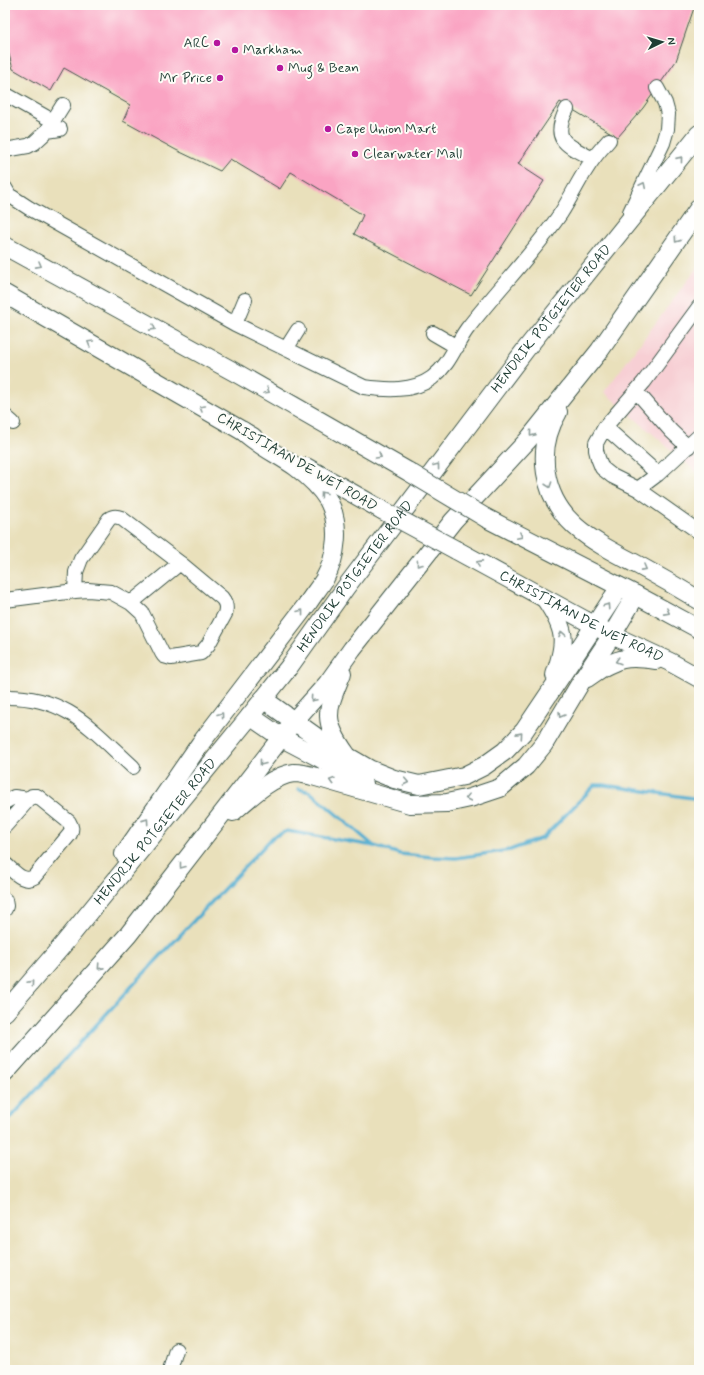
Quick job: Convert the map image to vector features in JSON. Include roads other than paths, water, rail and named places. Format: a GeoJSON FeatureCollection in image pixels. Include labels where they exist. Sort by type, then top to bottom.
{"type":"FeatureCollection","features":[{"type":"Feature","properties":{"kind":"main road","name":"HENDRIK POTGIETER ROAD"},"geometry":{"type":"LineString","coordinates":[[5,1012],[62,946],[289,667],[346,586],[526,349],[699,134]]}},
{"type":"Feature","properties":{"kind":"main road"},"geometry":{"type":"LineString","coordinates":[[699,208],[557,414],[548,434],[544,452],[544,469],[548,485],[563,513],[576,527],[613,552],[699,600]]}},
{"type":"Feature","properties":{"kind":"main road"},"geometry":{"type":"LineString","coordinates":[[5,246],[238,374],[486,518],[620,586],[699,629]]}},
{"type":"Feature","properties":{"kind":"main road","name":"CHRISTIAAN DE WET ROAD"},"geometry":{"type":"LineString","coordinates":[[5,294],[382,510],[612,635],[670,662],[699,678]]}},
{"type":"Feature","properties":{"kind":"main road"},"geometry":{"type":"LineString","coordinates":[[5,1073],[128,935],[294,721],[327,684],[352,648],[453,522],[528,440],[600,350]]}},
{"type":"Feature","properties":{"kind":"main road"},"geometry":{"type":"LineString","coordinates":[[62,946],[200,744],[324,580],[332,562],[336,541],[335,525],[328,501],[322,492],[311,480],[295,467],[260,446],[243,431]]}},
{"type":"Feature","properties":{"kind":"main road"},"geometry":{"type":"LineString","coordinates":[[263,699],[326,744],[369,769],[394,779],[419,785],[464,776],[484,766],[505,751],[524,731],[570,664],[620,586]]}},
{"type":"Feature","properties":{"kind":"main road"},"geometry":{"type":"LineString","coordinates":[[208,832],[259,790],[276,779],[288,774],[302,773],[410,804],[447,803],[470,798],[500,788],[526,766],[544,744],[636,595]]}},
{"type":"Feature","properties":{"kind":"main road"},"geometry":{"type":"LineString","coordinates":[[545,599],[557,617],[562,632],[564,645],[561,659],[546,698]]}},
{"type":"Feature","properties":{"kind":"main road"},"geometry":{"type":"LineString","coordinates":[[348,756],[336,740],[328,721],[329,706],[352,648]]}},
{"type":"Feature","properties":{"kind":"main road"},"geometry":{"type":"LineString","coordinates":[[581,682],[611,663],[625,658],[641,658],[670,662]]}},
{"type":"Feature","properties":{"kind":"main road"},"geometry":{"type":"LineString","coordinates":[[250,716],[282,738],[320,758],[383,797]]}},
{"type":"Feature","properties":{"kind":"street"},"geometry":{"type":"LineString","coordinates":[[620,233],[663,142],[667,129],[668,114],[665,103],[657,88]]}},
{"type":"Feature","properties":{"kind":"street"},"geometry":{"type":"LineString","coordinates":[[5,94],[53,127]]}},
{"type":"Feature","properties":{"kind":"street"},"geometry":{"type":"LineString","coordinates":[[5,150],[28,146],[34,143],[53,127],[63,105]]}},
{"type":"Feature","properties":{"kind":"street"},"geometry":{"type":"LineString","coordinates":[[567,109],[561,120],[559,128],[560,135],[569,146],[593,159]]}},
{"type":"Feature","properties":{"kind":"street"},"geometry":{"type":"LineString","coordinates":[[5,188],[9,195],[29,208],[235,324],[364,387],[381,390],[396,390],[414,386],[431,379],[448,362],[466,331],[561,213],[593,159],[609,140]]}},
{"type":"Feature","properties":{"kind":"street"},"geometry":{"type":"LineString","coordinates":[[235,324],[245,300]]}},
{"type":"Feature","properties":{"kind":"street"},"geometry":{"type":"LineString","coordinates":[[699,307],[644,382],[605,427],[596,443],[598,458],[602,468],[612,476],[638,489],[699,532]]}},
{"type":"Feature","properties":{"kind":"street"},"geometry":{"type":"LineString","coordinates":[[286,350],[298,330]]}},
{"type":"Feature","properties":{"kind":"street"},"geometry":{"type":"LineString","coordinates":[[433,334],[457,348]]}},
{"type":"Feature","properties":{"kind":"street"},"geometry":{"type":"LineString","coordinates":[[636,391],[671,431],[688,447]]}},
{"type":"Feature","properties":{"kind":"street"},"geometry":{"type":"LineString","coordinates":[[605,427],[658,474]]}},
{"type":"Feature","properties":{"kind":"street"},"geometry":{"type":"LineString","coordinates":[[638,489],[658,474],[699,436]]}},
{"type":"Feature","properties":{"kind":"street"},"geometry":{"type":"LineString","coordinates":[[5,600],[75,590],[110,592],[131,603],[142,613],[164,656],[171,658],[196,654],[205,650],[225,614],[226,608],[225,602],[222,598],[180,563],[117,516],[112,516],[80,559],[76,572],[75,590]]}},
{"type":"Feature","properties":{"kind":"street"},"geometry":{"type":"LineString","coordinates":[[131,603],[180,563]]}},
{"type":"Feature","properties":{"kind":"street"},"geometry":{"type":"LineString","coordinates":[[5,697],[29,698],[50,703],[66,710],[89,725],[133,767]]}},
{"type":"Feature","properties":{"kind":"street"},"geometry":{"type":"LineString","coordinates":[[5,864],[22,878],[30,880],[72,830],[72,826],[69,822],[37,796],[32,796],[6,824]]}},
{"type":"Feature","properties":{"kind":"street"},"geometry":{"type":"LineString","coordinates":[[5,802],[14,797],[29,799]]}},
{"type":"Feature","properties":{"kind":"street"},"geometry":{"type":"LineString","coordinates":[[5,900],[5,908]]}},
{"type":"Feature","properties":{"kind":"street"},"geometry":{"type":"LineString","coordinates":[[170,1370],[176,1350]]}},
{"type":"Feature","properties":{"kind":"waterway"},"geometry":{"type":"LineString","coordinates":[[299,789],[310,792],[374,846],[400,854],[456,858],[510,850],[543,838],[595,785],[604,785],[699,799]]}},
{"type":"Feature","properties":{"kind":"waterway"},"geometry":{"type":"LineString","coordinates":[[5,1124],[133,985],[273,837],[287,831],[374,846]]}},
{"type":"Feature","properties":{"kind":"place","name":"ARC"},"geometry":{"type":"Point","coordinates":[217,43]}},
{"type":"Feature","properties":{"kind":"place","name":"Markham"},"geometry":{"type":"Point","coordinates":[235,50]}},
{"type":"Feature","properties":{"kind":"place","name":"Mug & Bean"},"geometry":{"type":"Point","coordinates":[280,68]}},
{"type":"Feature","properties":{"kind":"place","name":"Mr Price"},"geometry":{"type":"Point","coordinates":[220,78]}},
{"type":"Feature","properties":{"kind":"place","name":"Cape Union Mart"},"geometry":{"type":"Point","coordinates":[328,129]}},
{"type":"Feature","properties":{"kind":"place","name":"Clearwater Mall"},"geometry":{"type":"Point","coordinates":[355,154]}}]}
